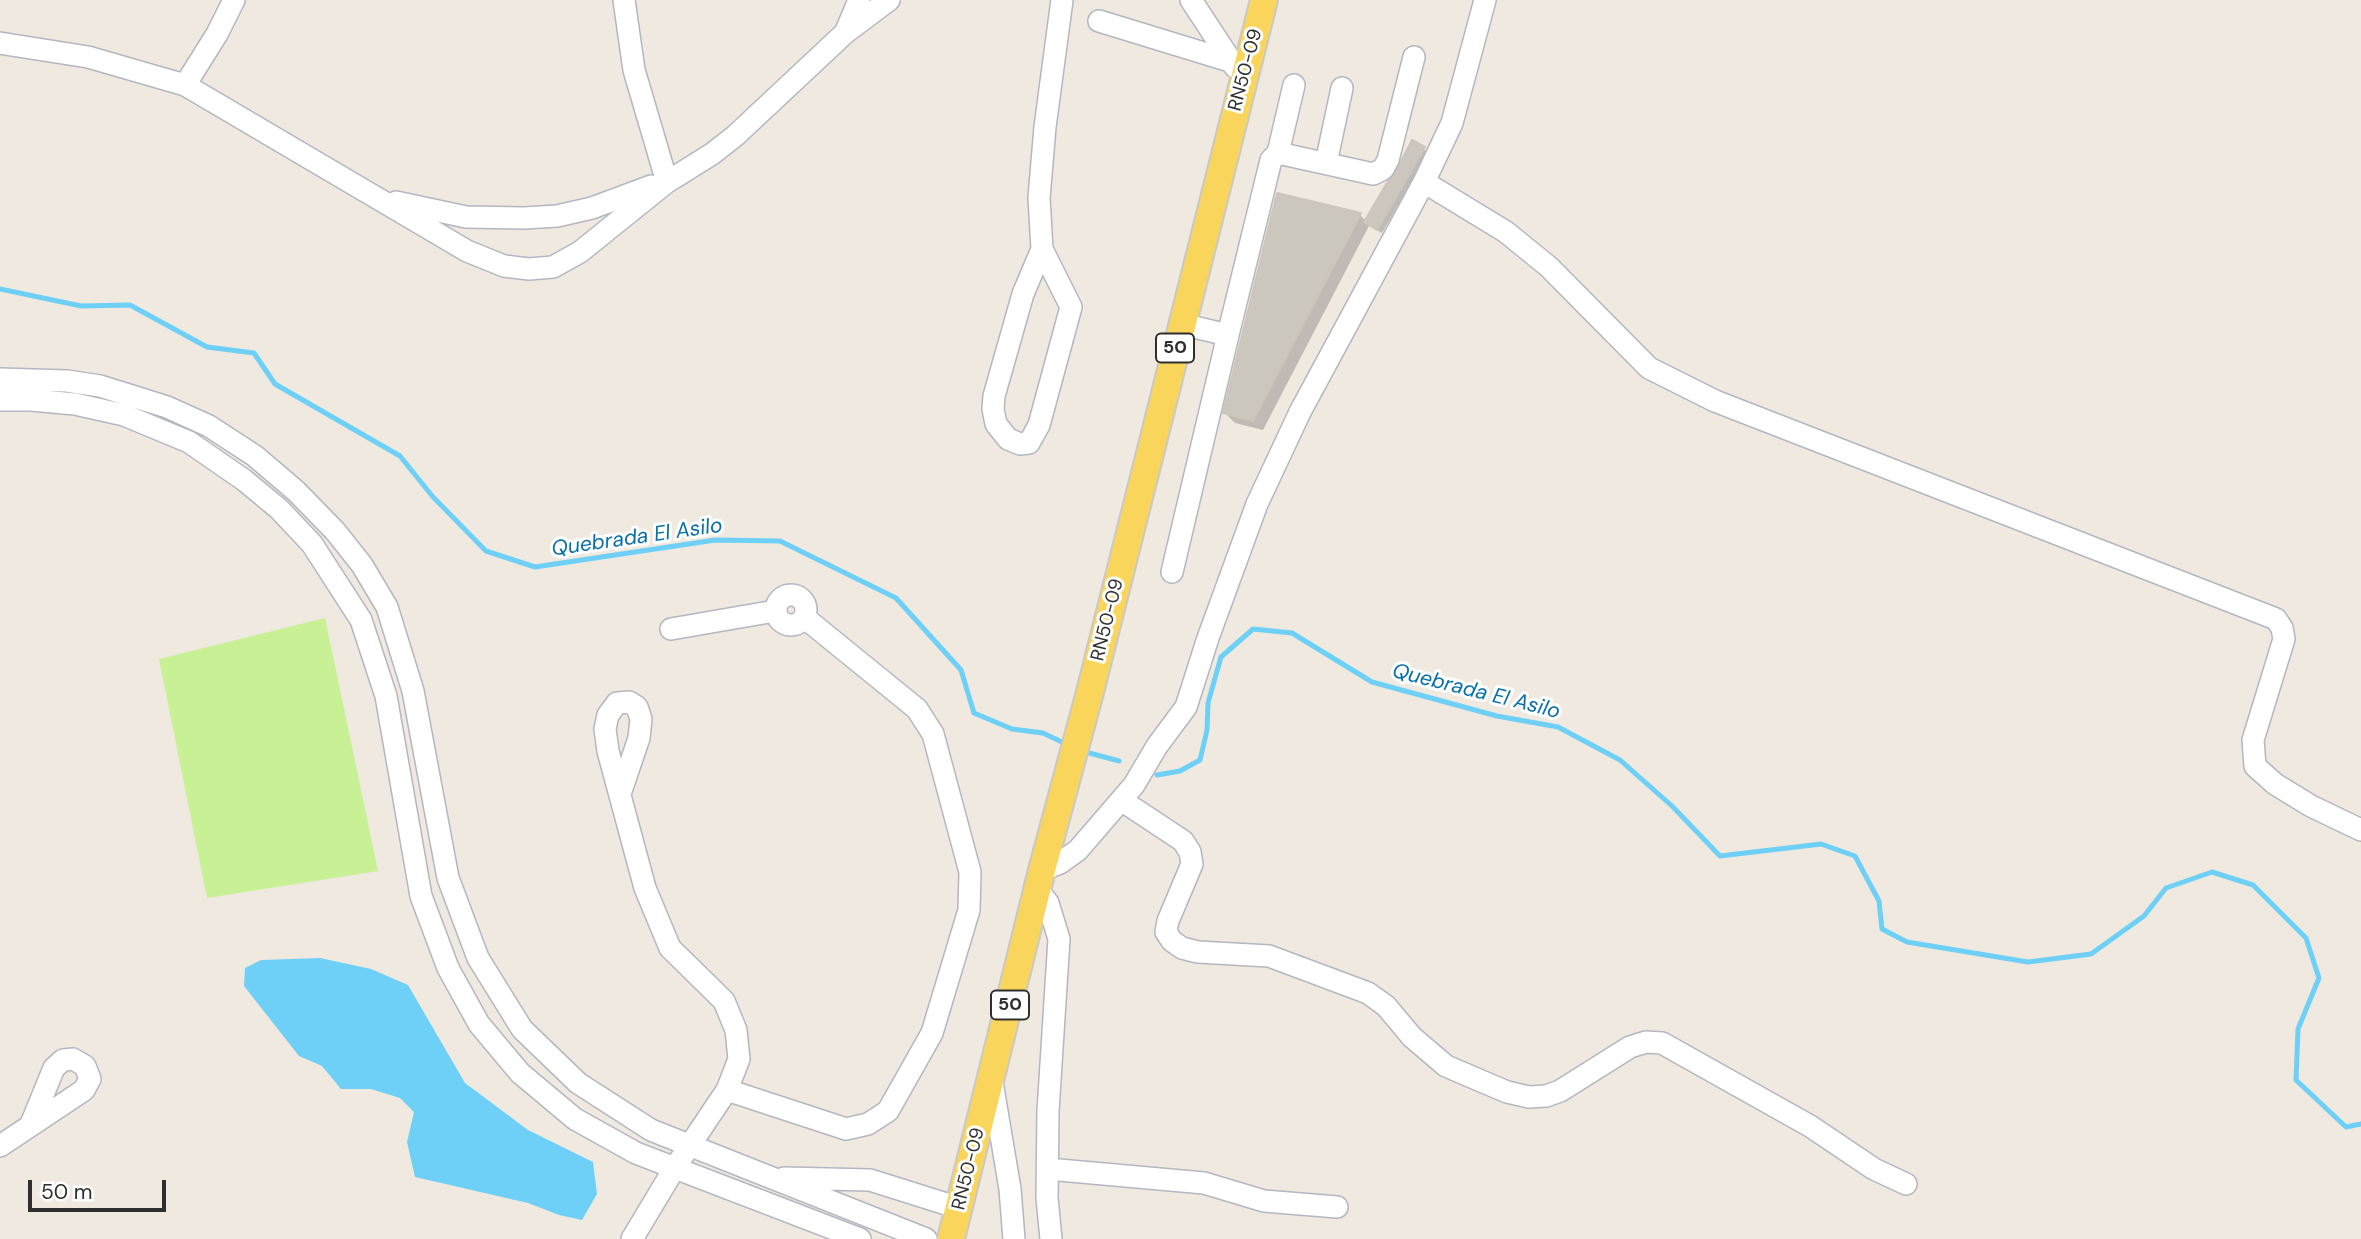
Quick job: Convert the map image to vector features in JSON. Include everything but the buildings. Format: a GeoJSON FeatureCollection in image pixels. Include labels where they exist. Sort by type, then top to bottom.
{"type":"FeatureCollection","features":[{"type":"Feature","properties":{"kind":"main road","name":"RN50-09"},"geometry":{"type":"LineString","coordinates":[[951,1239],[1181,324],[1238,71],[1264,0]]}},
{"type":"Feature","properties":{"kind":"street"},"geometry":{"type":"LineString","coordinates":[[185,85],[234,0]]}},
{"type":"Feature","properties":{"kind":"street"},"geometry":{"type":"LineString","coordinates":[[624,0],[634,70],[667,182]]}},
{"type":"Feature","properties":{"kind":"street"},"geometry":{"type":"LineString","coordinates":[[845,33],[859,0]]}},
{"type":"Feature","properties":{"kind":"street"},"geometry":{"type":"LineString","coordinates":[[0,43],[88,57],[185,85],[467,251],[504,266],[529,270],[552,267],[580,252],[667,182],[712,154],[735,136],[845,33],[889,0]]}},
{"type":"Feature","properties":{"kind":"street"},"geometry":{"type":"LineString","coordinates":[[1042,249],[1023,294],[994,396],[996,424],[1008,439],[1020,444],[1029,443],[1039,425],[1071,307],[1042,249],[1039,198],[1045,127],[1062,0]]}},
{"type":"Feature","properties":{"kind":"street"},"geometry":{"type":"LineString","coordinates":[[1191,0],[1238,71]]}},
{"type":"Feature","properties":{"kind":"street"},"geometry":{"type":"LineString","coordinates":[[1051,1239],[1048,1111],[1059,939],[1040,879],[1078,850],[1134,785],[1157,746],[1186,707],[1208,638],[1257,505],[1300,412],[1424,182],[1452,123],[1485,0]]}},
{"type":"Feature","properties":{"kind":"street"},"geometry":{"type":"LineString","coordinates":[[1099,21],[1238,71]]}},
{"type":"Feature","properties":{"kind":"street"},"geometry":{"type":"LineString","coordinates":[[1278,153],[1373,174],[1383,169],[1388,160],[1414,57]]}},
{"type":"Feature","properties":{"kind":"street"},"geometry":{"type":"LineString","coordinates":[[1172,572],[1271,160],[1278,153],[1294,85]]}},
{"type":"Feature","properties":{"kind":"street"},"geometry":{"type":"LineString","coordinates":[[1325,163],[1342,88]]}},
{"type":"Feature","properties":{"kind":"street"},"geometry":{"type":"LineString","coordinates":[[379,199],[466,217],[558,216],[592,208],[667,182]]}},
{"type":"Feature","properties":{"kind":"street"},"geometry":{"type":"LineString","coordinates":[[1424,182],[1506,232],[1549,267],[1649,368],[1715,401],[2276,620],[2282,628],[2284,639],[2253,740],[2255,766],[2275,784],[2311,807],[2361,830]]}},
{"type":"Feature","properties":{"kind":"street"},"geometry":{"type":"LineString","coordinates":[[1181,324],[1228,335]]}},
{"type":"Feature","properties":{"kind":"street"},"geometry":{"type":"LineString","coordinates":[[0,379],[57,380],[100,386],[167,407],[209,426],[255,456],[296,491],[335,531],[362,565],[387,607],[413,691],[448,878],[478,958],[522,1029],[578,1083],[651,1130],[926,1239]]}},
{"type":"Feature","properties":{"kind":"street"},"geometry":{"type":"LineString","coordinates":[[0,400],[75,404],[124,415],[189,442],[244,480],[279,509],[312,544],[361,620],[386,696],[421,896],[448,968],[479,1024],[520,1073],[575,1119],[636,1153],[674,1170],[860,1239]]}},
{"type":"Feature","properties":{"kind":"street"},"geometry":{"type":"LineString","coordinates":[[671,629],[775,611],[779,621],[789,626],[805,618],[917,709],[933,734],[970,872],[969,909],[932,1033],[888,1111],[868,1124],[846,1129],[727,1090]]}},
{"type":"Feature","properties":{"kind":"street"},"geometry":{"type":"LineString","coordinates":[[620,794],[645,888],[670,948],[724,1001],[736,1030],[739,1059],[727,1090],[632,1239]]}},
{"type":"Feature","properties":{"kind":"street"},"geometry":{"type":"LineString","coordinates":[[1121,800],[1183,841],[1190,852],[1192,864],[1166,932],[1171,941],[1182,948],[1198,952],[1269,956],[1368,993],[1386,1006],[1412,1038],[1446,1066],[1507,1092],[1529,1097],[1546,1096],[1560,1091],[1630,1047],[1646,1042],[1662,1043],[1810,1126],[1874,1170],[1906,1184]]}},
{"type":"Feature","properties":{"kind":"street"},"geometry":{"type":"LineString","coordinates":[[992,1080],[1010,1189],[1014,1239]]}},
{"type":"Feature","properties":{"kind":"street"},"geometry":{"type":"LineString","coordinates":[[0,1146],[31,1124]]}},
{"type":"Feature","properties":{"kind":"street"},"geometry":{"type":"LineString","coordinates":[[1048,1169],[1204,1183],[1264,1200],[1337,1207]]}},
{"type":"Feature","properties":{"kind":"street"},"geometry":{"type":"LineString","coordinates":[[774,1178],[870,1180],[959,1208]]}},
{"type":"Feature","properties":{"kind":"green space"},"geometry":{"type":"Polygon","coordinates":[[[325,618],[378,871],[207,898],[159,659],[325,618]]]}},
{"type":"Feature","properties":{"kind":"water"},"geometry":{"type":"Polygon","coordinates":[[[320,958],[371,969],[408,985],[465,1083],[528,1130],[593,1162],[597,1194],[582,1220],[559,1215],[528,1203],[415,1177],[407,1142],[414,1112],[400,1098],[371,1089],[341,1089],[322,1066],[299,1056],[244,986],[245,968],[261,960],[320,958]]]}},
{"type":"Feature","properties":{"kind":"waterway","name":"Quebrada El Asilo"},"geometry":{"type":"LineString","coordinates":[[0,289],[81,306],[130,305],[207,347],[254,353],[275,384],[400,456],[433,497],[486,551],[535,567],[715,540],[780,541],[896,598],[961,670],[974,713],[1012,729],[1043,733],[1066,744]]}},
{"type":"Feature","properties":{"kind":"waterway","name":"Quebrada El Asilo"},"geometry":{"type":"LineString","coordinates":[[1157,775],[1180,771],[1200,760],[1207,730],[1208,703],[1221,657],[1253,629],[1292,633],[1372,682],[1497,716],[1558,727],[1620,760],[1672,806],[1720,856],[1821,844],[1855,856],[1879,901],[1882,929],[1907,942],[2028,962],[2091,954],[2144,916],[2166,888],[2212,872],[2253,885],[2306,938],[2319,978],[2298,1029],[2296,1080],[2346,1127],[2361,1124]]}},
{"type":"Feature","properties":{"kind":"waterway","name":"Quebrada El Asilo"},"geometry":{"type":"LineString","coordinates":[[1082,751],[1119,761]]}}]}
